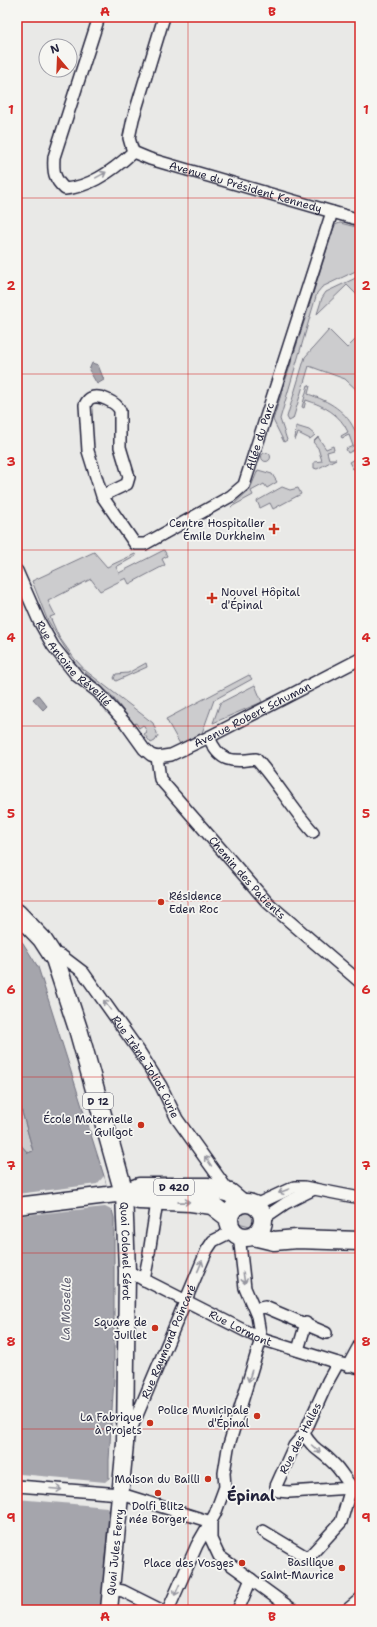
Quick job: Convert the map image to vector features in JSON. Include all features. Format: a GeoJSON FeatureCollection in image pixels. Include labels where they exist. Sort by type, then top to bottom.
{"type":"FeatureCollection","features":[{"type":"Feature","properties":{"kind":"main road","name":"Quai Colonel Sérot"},"geometry":{"type":"LineString","coordinates":[[17,913],[42,939],[51,952],[78,1028],[116,1194]]}},
{"type":"Feature","properties":{"kind":"main road","name":"D 420"},"geometry":{"type":"LineString","coordinates":[[116,1194],[139,1187],[208,1187],[245,1221],[274,1241],[296,1239],[360,1241]]}},
{"type":"Feature","properties":{"kind":"main road","name":"D 420"},"geometry":{"type":"LineString","coordinates":[[116,1194],[139,1200],[157,1202],[192,1202],[212,1205],[245,1221]]}},
{"type":"Feature","properties":{"kind":"street"},"geometry":{"type":"LineString","coordinates":[[99,17],[54,163],[53,173],[57,182],[65,189],[77,188],[91,181],[112,169],[133,152],[129,138],[133,120],[164,17]]}},
{"type":"Feature","properties":{"kind":"street","name":"Avenue du Président Kennedy"},"geometry":{"type":"LineString","coordinates":[[133,152],[150,159],[360,220]]}},
{"type":"Feature","properties":{"kind":"street","name":"Allée du Parc"},"geometry":{"type":"LineString","coordinates":[[102,496],[127,484],[129,477],[120,446],[120,411],[118,405],[114,402],[94,397],[84,405],[88,451],[102,496],[135,544],[145,544],[231,496],[244,485],[332,212]]}},
{"type":"Feature","properties":{"kind":"street","name":"Rue Antoine Réveillé"},"geometry":{"type":"LineString","coordinates":[[17,571],[39,621],[53,646],[77,676],[98,692],[126,724],[144,749],[151,755],[157,757]]}},
{"type":"Feature","properties":{"kind":"street","name":"Avenue Robert Schuman"},"geometry":{"type":"LineString","coordinates":[[157,757],[171,755],[209,737],[360,659]]}},
{"type":"Feature","properties":{"kind":"street"},"geometry":{"type":"LineString","coordinates":[[209,737],[221,756],[234,762],[256,759],[274,780],[293,810],[313,832]]}},
{"type":"Feature","properties":{"kind":"street","name":"Chemin des Patients"},"geometry":{"type":"LineString","coordinates":[[157,757],[160,779],[267,902],[360,982]]}},
{"type":"Feature","properties":{"kind":"street","name":"Rue Irène Joliot Curie"},"geometry":{"type":"LineString","coordinates":[[51,952],[62,956],[83,972],[139,1051],[161,1086],[178,1119],[245,1221]]}},
{"type":"Feature","properties":{"kind":"street"},"geometry":{"type":"LineString","coordinates":[[168,1610],[197,1545],[211,1522],[225,1487],[224,1473],[228,1448],[261,1339],[255,1308],[245,1288],[245,1221],[262,1200],[294,1188],[304,1186],[360,1198]]}},
{"type":"Feature","properties":{"kind":"street"},"geometry":{"type":"LineString","coordinates":[[245,1221],[314,1189]]}},
{"type":"Feature","properties":{"kind":"street"},"geometry":{"type":"LineString","coordinates":[[17,1206],[116,1194]]}},
{"type":"Feature","properties":{"kind":"street","name":"Quai Colonel Sérot"},"geometry":{"type":"LineString","coordinates":[[114,1493],[125,1444],[127,1271],[116,1194]]}},
{"type":"Feature","properties":{"kind":"street"},"geometry":{"type":"LineString","coordinates":[[144,1280],[157,1202]]}},
{"type":"Feature","properties":{"kind":"street","name":"Rue Raymond Poincaré"},"geometry":{"type":"LineString","coordinates":[[125,1444],[207,1250],[213,1241],[245,1221]]}},
{"type":"Feature","properties":{"kind":"street","name":"Rue Lormont"},"geometry":{"type":"LineString","coordinates":[[127,1271],[261,1339],[343,1365],[360,1368]]}},
{"type":"Feature","properties":{"kind":"street"},"geometry":{"type":"LineString","coordinates":[[255,1308],[265,1307],[306,1323],[326,1333]]}},
{"type":"Feature","properties":{"kind":"street"},"geometry":{"type":"LineString","coordinates":[[298,1350],[306,1323]]}},
{"type":"Feature","properties":{"kind":"street","name":"Rue des Halles"},"geometry":{"type":"LineString","coordinates":[[355,1491],[289,1492],[278,1491],[276,1486],[294,1446],[304,1434],[328,1381],[360,1344]]}},
{"type":"Feature","properties":{"kind":"street"},"geometry":{"type":"LineString","coordinates":[[263,1531],[308,1558],[341,1522],[355,1491],[332,1461],[316,1451],[304,1434]]}},
{"type":"Feature","properties":{"kind":"street"},"geometry":{"type":"LineString","coordinates":[[17,1486],[114,1493],[211,1522]]}},
{"type":"Feature","properties":{"kind":"street","name":"Quai Jules Ferry"},"geometry":{"type":"LineString","coordinates":[[109,1610],[114,1493]]}},
{"type":"Feature","properties":{"kind":"street"},"geometry":{"type":"LineString","coordinates":[[211,1522],[211,1539],[219,1556],[293,1610]]}},
{"type":"Feature","properties":{"kind":"street"},"geometry":{"type":"LineString","coordinates":[[238,1610],[251,1579]]}},
{"type":"Feature","properties":{"kind":"street"},"geometry":{"type":"LineString","coordinates":[[111,1589],[123,1591],[161,1610]]}},
{"type":"Feature","properties":{"kind":"street"},"geometry":{"type":"LineString","coordinates":[[347,1610],[360,1599]]}},
{"type":"Feature","properties":{"kind":"shaded area"},"geometry":{"type":"Polygon","coordinates":[[[340,223],[360,228],[360,269],[322,287],[317,293],[280,419],[287,440],[284,442],[273,420],[333,230],[335,225],[340,223]]]}},
{"type":"Feature","properties":{"kind":"shaded area"},"geometry":{"type":"Polygon","coordinates":[[[360,276],[360,292],[357,295],[347,285],[317,314],[322,298],[326,292],[360,276]]]}},
{"type":"Feature","properties":{"kind":"shaded area"},"geometry":{"type":"Polygon","coordinates":[[[329,330],[347,348],[360,335],[360,393],[345,379],[309,366],[293,419],[289,421],[287,417],[305,357],[329,330]]]}},
{"type":"Feature","properties":{"kind":"shaded area"},"geometry":{"type":"Polygon","coordinates":[[[308,385],[310,386],[308,394],[330,404],[348,419],[356,433],[360,447],[348,453],[346,449],[353,446],[349,435],[342,438],[341,436],[348,432],[341,420],[331,412],[306,400],[304,408],[302,407],[308,385]]]}},
{"type":"Feature","properties":{"kind":"shaded area"},"geometry":{"type":"Polygon","coordinates":[[[296,426],[309,430],[315,435],[310,439],[298,433],[295,440],[296,426]]]}},
{"type":"Feature","properties":{"kind":"shaded area"},"geometry":{"type":"Polygon","coordinates":[[[318,437],[326,449],[333,446],[334,450],[327,452],[329,459],[336,459],[317,469],[314,468],[314,462],[322,461],[318,448],[313,442],[318,437]]]}},
{"type":"Feature","properties":{"kind":"shaded area"},"geometry":{"type":"Polygon","coordinates":[[[266,452],[271,457],[266,462],[261,457],[266,452]]]}},
{"type":"Feature","properties":{"kind":"shaded area"},"geometry":{"type":"Polygon","coordinates":[[[360,456],[360,466],[353,469],[349,462],[360,456]]]}},
{"type":"Feature","properties":{"kind":"shaded area"},"geometry":{"type":"Polygon","coordinates":[[[258,470],[272,474],[277,482],[267,488],[264,484],[251,491],[253,495],[231,507],[250,489],[258,470]]]}},
{"type":"Feature","properties":{"kind":"shaded area"},"geometry":{"type":"Polygon","coordinates":[[[282,487],[290,490],[298,488],[301,494],[273,509],[270,503],[260,508],[257,501],[282,487]]]}},
{"type":"Feature","properties":{"kind":"shaded area"},"geometry":{"type":"Polygon","coordinates":[[[164,550],[167,556],[162,559],[165,565],[129,584],[126,578],[100,591],[91,579],[48,601],[55,615],[50,617],[59,637],[74,658],[86,671],[153,723],[158,736],[155,741],[151,743],[144,734],[147,732],[143,725],[139,728],[136,723],[134,724],[111,695],[75,663],[47,619],[32,581],[94,552],[107,567],[135,554],[136,556],[116,567],[119,573],[164,550]]]}},
{"type":"Feature","properties":{"kind":"shaded area"},"geometry":{"type":"Polygon","coordinates":[[[146,663],[147,667],[116,681],[114,678],[116,674],[128,673],[146,663]]]}},
{"type":"Feature","properties":{"kind":"shaded area"},"geometry":{"type":"Polygon","coordinates":[[[249,675],[252,679],[214,700],[202,733],[180,744],[166,719],[249,675]]]}},
{"type":"Feature","properties":{"kind":"shaded area"},"geometry":{"type":"Polygon","coordinates":[[[255,685],[262,702],[213,723],[220,703],[255,685]]]}},
{"type":"Feature","properties":{"kind":"shaded area"},"geometry":{"type":"Polygon","coordinates":[[[17,1094],[33,1151],[28,1153],[18,1142],[17,1160],[17,1094]]]}},
{"type":"Feature","properties":{"kind":"shaded area"},"geometry":{"type":"Polygon","coordinates":[[[242,1208],[250,1210],[254,1214],[256,1224],[254,1227],[238,1223],[236,1220],[236,1212],[242,1208]]]}},
{"type":"Feature","properties":{"kind":"water"},"geometry":{"type":"Polygon","coordinates":[[[92,363],[98,365],[104,380],[97,384],[89,370],[92,363]]]}},
{"type":"Feature","properties":{"kind":"water"},"geometry":{"type":"Polygon","coordinates":[[[38,695],[47,706],[43,710],[33,699],[38,695]]]}},
{"type":"Feature","properties":{"kind":"water","name":"La Moselle"},"geometry":{"type":"Polygon","coordinates":[[[17,936],[38,967],[104,1176],[114,1218],[114,1377],[109,1460],[109,1510],[101,1610],[17,1610],[18,1142],[28,1153],[33,1151],[17,1094],[17,936]]]}},
{"type":"Feature","properties":{"kind":"pier"},"geometry":{"type":"Polygon","coordinates":[[[104,1176],[113,1211],[105,1207],[17,1216],[17,1194],[97,1184],[104,1176]]]}},
{"type":"Feature","properties":{"kind":"pier"},"geometry":{"type":"Polygon","coordinates":[[[17,1471],[20,1474],[105,1482],[111,1477],[109,1510],[107,1507],[17,1499],[17,1471]]]}},
{"type":"Feature","properties":{"kind":"place","name":"Centre Hospitalier Émile Durkheim"},"geometry":{"type":"Point","coordinates":[274,529]}},
{"type":"Feature","properties":{"kind":"place","name":"Nouvel Hôpital d'Épinal"},"geometry":{"type":"Point","coordinates":[212,598]}},
{"type":"Feature","properties":{"kind":"place","name":"Résidence Eden Roc"},"geometry":{"type":"Point","coordinates":[161,902]}},
{"type":"Feature","properties":{"kind":"place","name":"École Maternelle - Guilgot"},"geometry":{"type":"Point","coordinates":[141,1125]}},
{"type":"Feature","properties":{"kind":"place","name":"Square de Juillet"},"geometry":{"type":"Point","coordinates":[155,1328]}},
{"type":"Feature","properties":{"kind":"place","name":"Police Municipale d'Épinal"},"geometry":{"type":"Point","coordinates":[257,1416]}},
{"type":"Feature","properties":{"kind":"place","name":"La Fabrique à Projets"},"geometry":{"type":"Point","coordinates":[150,1423]}},
{"type":"Feature","properties":{"kind":"place","name":"Maison du Bailli"},"geometry":{"type":"Point","coordinates":[208,1479]}},
{"type":"Feature","properties":{"kind":"place","name":"Dolfi Blitz née Borger"},"geometry":{"type":"Point","coordinates":[158,1493]}},
{"type":"Feature","properties":{"kind":"place","name":"Place des Vosges"},"geometry":{"type":"Point","coordinates":[242,1563]}},
{"type":"Feature","properties":{"kind":"place","name":"Basilique Saint-Maurice"},"geometry":{"type":"Point","coordinates":[342,1568]}},
{"type":"Feature","properties":{"kind":"district","name":"Épinal"},"geometry":{"type":"Point","coordinates":[251,1496]}}]}
